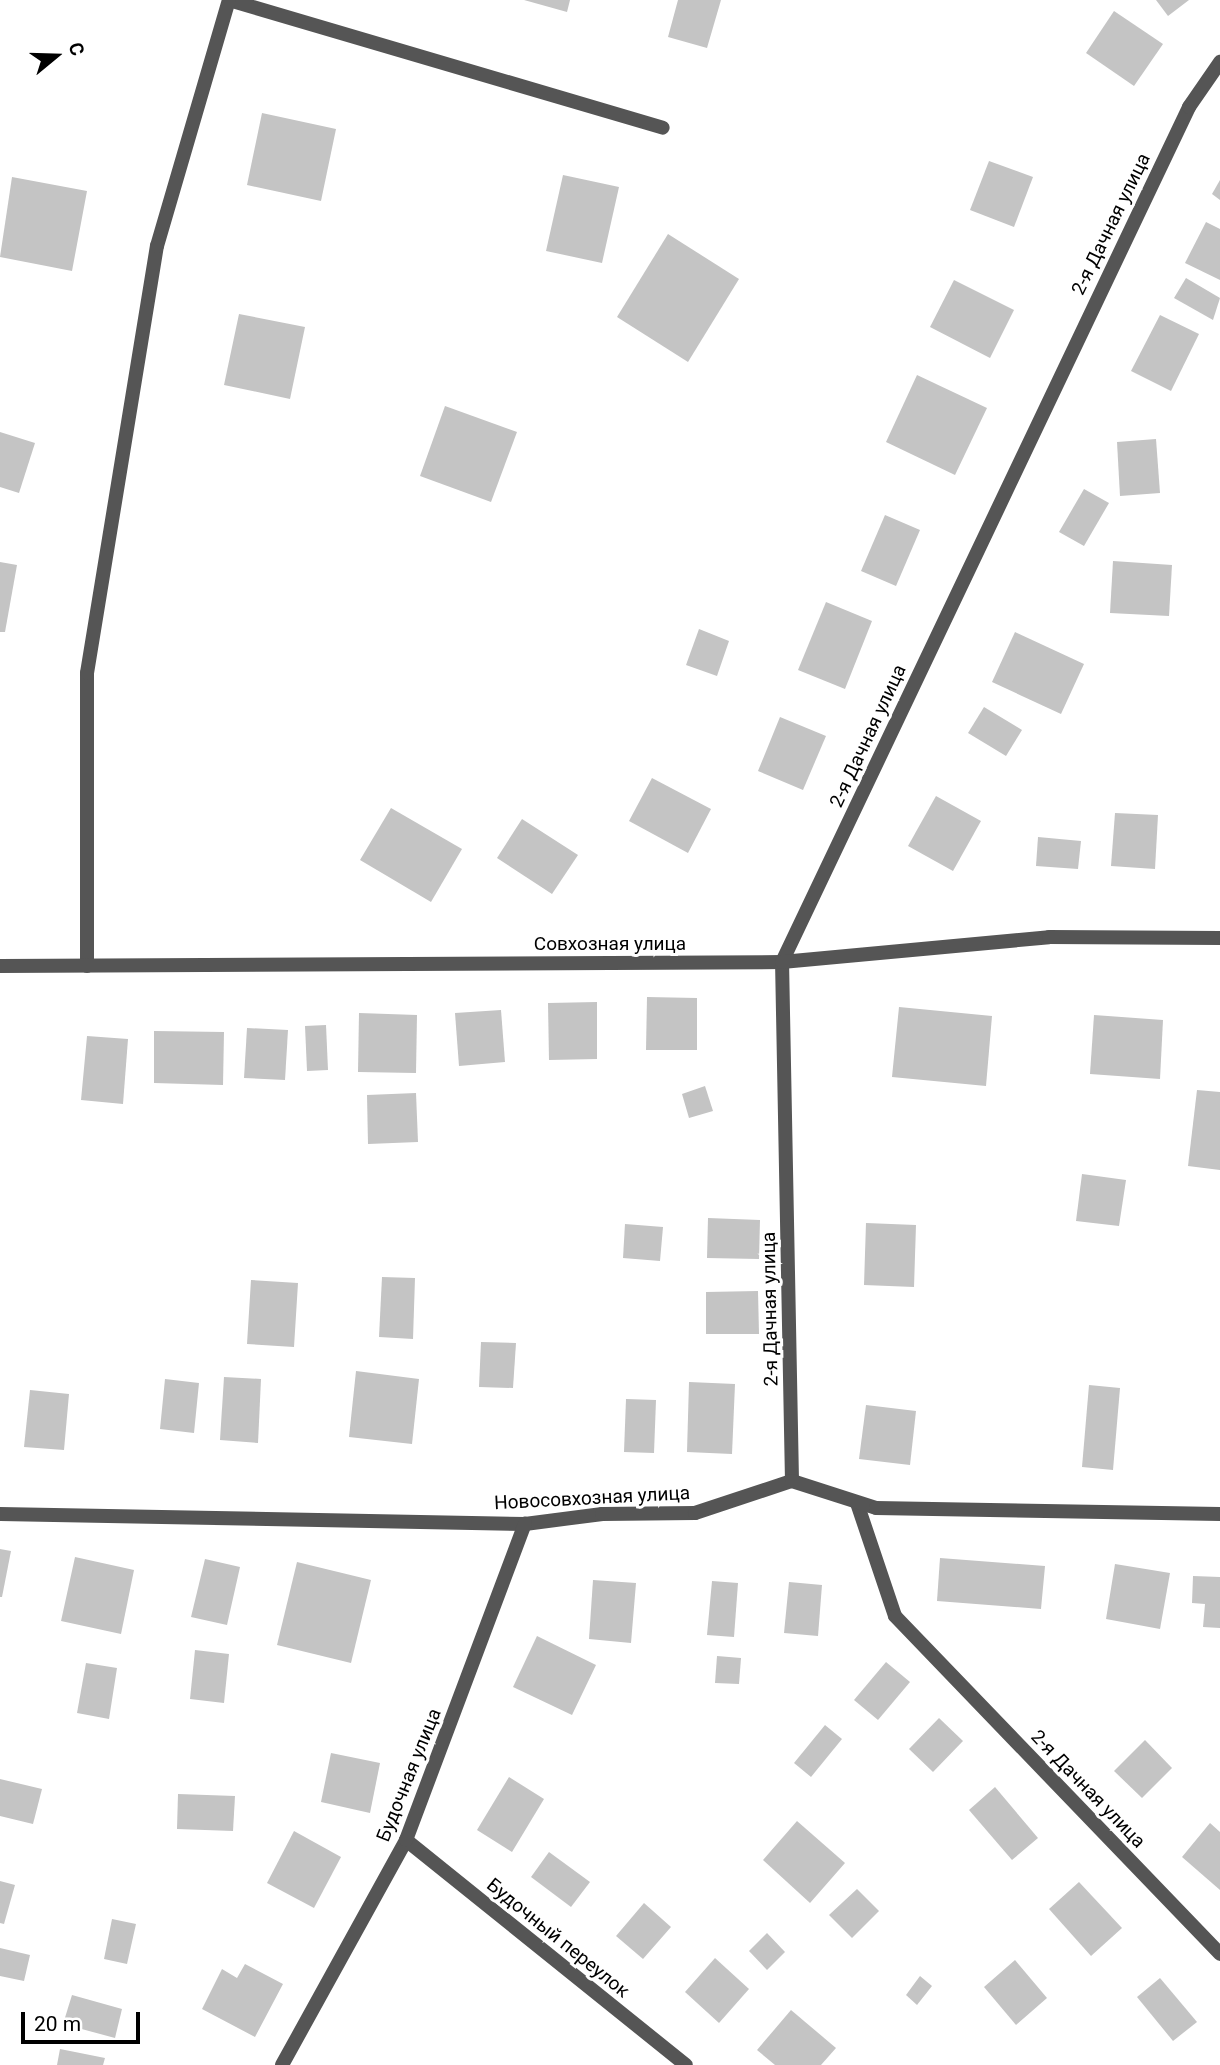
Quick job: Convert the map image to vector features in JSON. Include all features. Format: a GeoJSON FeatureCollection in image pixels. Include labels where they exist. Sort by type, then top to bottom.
{"type":"FeatureCollection","features":[{"type":"Feature","properties":{"kind":"street"},"geometry":{"type":"LineString","coordinates":[[87,966],[87,673],[157,246],[229,0],[663,128]]}},
{"type":"Feature","properties":{"kind":"street","name":"2-я Дачная улица"},"geometry":{"type":"LineString","coordinates":[[792,1481],[782,962],[1189,107],[1220,62]]}},
{"type":"Feature","properties":{"kind":"street","name":"Совхозная улица"},"geometry":{"type":"LineString","coordinates":[[0,966],[782,962],[1049,937],[1220,938]]}},
{"type":"Feature","properties":{"kind":"street"},"geometry":{"type":"LineString","coordinates":[[792,1481],[876,1508],[1220,1514]]}},
{"type":"Feature","properties":{"kind":"street","name":"Новосовхозная улица"},"geometry":{"type":"LineString","coordinates":[[0,1514],[525,1524],[602,1514],[695,1513],[792,1481]]}},
{"type":"Feature","properties":{"kind":"street","name":"2-я Дачная улица"},"geometry":{"type":"LineString","coordinates":[[857,1503],[895,1616],[1220,1954]]}},
{"type":"Feature","properties":{"kind":"street","name":"Будочная улица"},"geometry":{"type":"LineString","coordinates":[[282,2065],[406,1840],[525,1524]]}},
{"type":"Feature","properties":{"kind":"street","name":"Будочный переулок"},"geometry":{"type":"LineString","coordinates":[[406,1840],[686,2065]]}},
{"type":"Feature","properties":{"kind":"building"},"geometry":{"type":"Polygon","coordinates":[[[524,0],[570,0],[567,12],[524,0]]]}},
{"type":"Feature","properties":{"kind":"building"},"geometry":{"type":"Polygon","coordinates":[[[678,0],[721,0],[707,48],[668,37],[678,0]]]}},
{"type":"Feature","properties":{"kind":"building"},"geometry":{"type":"Polygon","coordinates":[[[1156,0],[1189,0],[1168,16],[1156,0]]]}},
{"type":"Feature","properties":{"kind":"building"},"geometry":{"type":"Polygon","coordinates":[[[1114,11],[1163,44],[1134,86],[1086,53],[1114,11]]]}},
{"type":"Feature","properties":{"kind":"building"},"geometry":{"type":"Polygon","coordinates":[[[262,113],[336,129],[321,201],[247,185],[262,113]]]}},
{"type":"Feature","properties":{"kind":"building"},"geometry":{"type":"Polygon","coordinates":[[[989,161],[1033,177],[1014,227],[970,210],[989,161]]]}},
{"type":"Feature","properties":{"kind":"building"},"geometry":{"type":"Polygon","coordinates":[[[563,175],[619,187],[602,263],[546,251],[563,175]]]}},
{"type":"Feature","properties":{"kind":"building"},"geometry":{"type":"Polygon","coordinates":[[[12,177],[87,191],[72,271],[0,257],[12,177]]]}},
{"type":"Feature","properties":{"kind":"building"},"geometry":{"type":"Polygon","coordinates":[[[1220,180],[1220,200],[1212,194],[1220,180]]]}},
{"type":"Feature","properties":{"kind":"building"},"geometry":{"type":"Polygon","coordinates":[[[1206,222],[1220,229],[1220,280],[1185,263],[1206,222]]]}},
{"type":"Feature","properties":{"kind":"building"},"geometry":{"type":"Polygon","coordinates":[[[668,234],[739,279],[688,362],[617,317],[668,234]]]}},
{"type":"Feature","properties":{"kind":"building"},"geometry":{"type":"Polygon","coordinates":[[[1186,278],[1220,298],[1213,320],[1174,298],[1186,278]]]}},
{"type":"Feature","properties":{"kind":"building"},"geometry":{"type":"Polygon","coordinates":[[[954,280],[1014,310],[990,358],[930,327],[954,280]]]}},
{"type":"Feature","properties":{"kind":"building"},"geometry":{"type":"Polygon","coordinates":[[[239,314],[305,327],[290,399],[224,385],[239,314]]]}},
{"type":"Feature","properties":{"kind":"building"},"geometry":{"type":"Polygon","coordinates":[[[1160,315],[1199,334],[1171,391],[1131,371],[1160,315]]]}},
{"type":"Feature","properties":{"kind":"building"},"geometry":{"type":"Polygon","coordinates":[[[917,375],[987,408],[955,475],[886,442],[917,375]]]}},
{"type":"Feature","properties":{"kind":"building"},"geometry":{"type":"Polygon","coordinates":[[[445,406],[517,432],[491,502],[420,476],[445,406]]]}},
{"type":"Feature","properties":{"kind":"building"},"geometry":{"type":"Polygon","coordinates":[[[0,432],[35,443],[19,493],[0,487],[0,432]]]}},
{"type":"Feature","properties":{"kind":"building"},"geometry":{"type":"Polygon","coordinates":[[[1156,439],[1160,493],[1120,496],[1117,442],[1156,439]]]}},
{"type":"Feature","properties":{"kind":"building"},"geometry":{"type":"Polygon","coordinates":[[[1084,489],[1109,503],[1084,546],[1059,532],[1084,489]]]}},
{"type":"Feature","properties":{"kind":"building"},"geometry":{"type":"Polygon","coordinates":[[[885,515],[920,530],[896,586],[861,571],[885,515]]]}},
{"type":"Feature","properties":{"kind":"building"},"geometry":{"type":"Polygon","coordinates":[[[1113,561],[1172,565],[1169,616],[1110,613],[1113,561]]]}},
{"type":"Feature","properties":{"kind":"building"},"geometry":{"type":"Polygon","coordinates":[[[0,562],[17,565],[5,632],[0,632],[0,562]]]}},
{"type":"Feature","properties":{"kind":"building"},"geometry":{"type":"Polygon","coordinates":[[[826,602],[872,621],[845,689],[798,670],[826,602]]]}},
{"type":"Feature","properties":{"kind":"building"},"geometry":{"type":"Polygon","coordinates":[[[699,629],[729,641],[717,676],[686,665],[699,629]]]}},
{"type":"Feature","properties":{"kind":"building"},"geometry":{"type":"Polygon","coordinates":[[[1015,632],[1084,664],[1061,714],[992,682],[1015,632]]]}},
{"type":"Feature","properties":{"kind":"building"},"geometry":{"type":"Polygon","coordinates":[[[984,707],[1022,730],[1006,756],[968,733],[984,707]]]}},
{"type":"Feature","properties":{"kind":"building"},"geometry":{"type":"Polygon","coordinates":[[[780,717],[826,736],[803,790],[758,771],[780,717]]]}},
{"type":"Feature","properties":{"kind":"building"},"geometry":{"type":"Polygon","coordinates":[[[652,778],[711,809],[688,853],[629,821],[652,778]]]}},
{"type":"Feature","properties":{"kind":"building"},"geometry":{"type":"Polygon","coordinates":[[[936,796],[981,821],[953,871],[908,846],[936,796]]]}},
{"type":"Feature","properties":{"kind":"building"},"geometry":{"type":"Polygon","coordinates":[[[391,808],[462,849],[431,902],[360,860],[391,808]]]}},
{"type":"Feature","properties":{"kind":"building"},"geometry":{"type":"Polygon","coordinates":[[[1115,813],[1158,815],[1155,869],[1111,866],[1115,813]]]}},
{"type":"Feature","properties":{"kind":"building"},"geometry":{"type":"Polygon","coordinates":[[[522,819],[578,855],[552,894],[497,858],[522,819]]]}},
{"type":"Feature","properties":{"kind":"building"},"geometry":{"type":"Polygon","coordinates":[[[1038,837],[1081,841],[1078,869],[1036,866],[1038,837]]]}},
{"type":"Feature","properties":{"kind":"building"},"geometry":{"type":"Polygon","coordinates":[[[647,997],[697,998],[697,1050],[646,1050],[647,997]]]}},
{"type":"Feature","properties":{"kind":"building"},"geometry":{"type":"Polygon","coordinates":[[[597,1002],[597,1059],[549,1060],[548,1003],[597,1002]]]}},
{"type":"Feature","properties":{"kind":"building"},"geometry":{"type":"Polygon","coordinates":[[[899,1007],[992,1016],[986,1086],[892,1077],[899,1007]]]}},
{"type":"Feature","properties":{"kind":"building"},"geometry":{"type":"Polygon","coordinates":[[[501,1010],[505,1062],[459,1066],[455,1013],[501,1010]]]}},
{"type":"Feature","properties":{"kind":"building"},"geometry":{"type":"Polygon","coordinates":[[[359,1013],[417,1015],[416,1073],[358,1072],[359,1013]]]}},
{"type":"Feature","properties":{"kind":"building"},"geometry":{"type":"Polygon","coordinates":[[[1094,1015],[1163,1020],[1160,1079],[1090,1074],[1094,1015]]]}},
{"type":"Feature","properties":{"kind":"building"},"geometry":{"type":"Polygon","coordinates":[[[326,1025],[328,1070],[307,1071],[305,1026],[326,1025]]]}},
{"type":"Feature","properties":{"kind":"building"},"geometry":{"type":"Polygon","coordinates":[[[247,1028],[288,1030],[285,1080],[244,1078],[247,1028]]]}},
{"type":"Feature","properties":{"kind":"building"},"geometry":{"type":"Polygon","coordinates":[[[154,1031],[224,1032],[223,1085],[154,1083],[154,1031]]]}},
{"type":"Feature","properties":{"kind":"building"},"geometry":{"type":"Polygon","coordinates":[[[87,1036],[128,1039],[123,1104],[81,1100],[87,1036]]]}},
{"type":"Feature","properties":{"kind":"building"},"geometry":{"type":"Polygon","coordinates":[[[705,1086],[713,1111],[689,1118],[682,1094],[705,1086]]]}},
{"type":"Feature","properties":{"kind":"building"},"geometry":{"type":"Polygon","coordinates":[[[1197,1090],[1220,1092],[1220,1170],[1188,1166],[1197,1090]]]}},
{"type":"Feature","properties":{"kind":"building"},"geometry":{"type":"Polygon","coordinates":[[[416,1093],[418,1142],[368,1144],[367,1095],[416,1093]]]}},
{"type":"Feature","properties":{"kind":"building"},"geometry":{"type":"Polygon","coordinates":[[[1082,1174],[1126,1180],[1119,1226],[1076,1221],[1082,1174]]]}},
{"type":"Feature","properties":{"kind":"building"},"geometry":{"type":"Polygon","coordinates":[[[708,1218],[760,1220],[759,1259],[707,1258],[708,1218]]]}},
{"type":"Feature","properties":{"kind":"building"},"geometry":{"type":"Polygon","coordinates":[[[866,1223],[916,1225],[914,1287],[864,1285],[866,1223]]]}},
{"type":"Feature","properties":{"kind":"building"},"geometry":{"type":"Polygon","coordinates":[[[625,1224],[663,1227],[660,1261],[623,1258],[625,1224]]]}},
{"type":"Feature","properties":{"kind":"building"},"geometry":{"type":"Polygon","coordinates":[[[382,1277],[415,1278],[413,1339],[379,1337],[382,1277]]]}},
{"type":"Feature","properties":{"kind":"building"},"geometry":{"type":"Polygon","coordinates":[[[251,1280],[298,1283],[294,1347],[247,1344],[251,1280]]]}},
{"type":"Feature","properties":{"kind":"building"},"geometry":{"type":"Polygon","coordinates":[[[758,1291],[759,1334],[706,1334],[706,1292],[758,1291]]]}},
{"type":"Feature","properties":{"kind":"building"},"geometry":{"type":"Polygon","coordinates":[[[481,1342],[516,1343],[513,1388],[479,1387],[481,1342]]]}},
{"type":"Feature","properties":{"kind":"building"},"geometry":{"type":"Polygon","coordinates":[[[356,1371],[419,1379],[412,1444],[349,1437],[356,1371]]]}},
{"type":"Feature","properties":{"kind":"building"},"geometry":{"type":"Polygon","coordinates":[[[224,1377],[261,1379],[258,1443],[220,1440],[224,1377]]]}},
{"type":"Feature","properties":{"kind":"building"},"geometry":{"type":"Polygon","coordinates":[[[165,1379],[199,1383],[194,1433],[160,1429],[165,1379]]]}},
{"type":"Feature","properties":{"kind":"building"},"geometry":{"type":"Polygon","coordinates":[[[689,1382],[735,1384],[732,1454],[687,1452],[689,1382]]]}},
{"type":"Feature","properties":{"kind":"building"},"geometry":{"type":"Polygon","coordinates":[[[1089,1385],[1120,1388],[1113,1470],[1082,1467],[1089,1385]]]}},
{"type":"Feature","properties":{"kind":"building"},"geometry":{"type":"Polygon","coordinates":[[[30,1390],[69,1394],[64,1450],[24,1447],[30,1390]]]}},
{"type":"Feature","properties":{"kind":"building"},"geometry":{"type":"Polygon","coordinates":[[[626,1399],[656,1400],[654,1453],[624,1452],[626,1399]]]}},
{"type":"Feature","properties":{"kind":"building"},"geometry":{"type":"Polygon","coordinates":[[[866,1405],[916,1411],[910,1465],[859,1459],[866,1405]]]}},
{"type":"Feature","properties":{"kind":"building"},"geometry":{"type":"Polygon","coordinates":[[[0,1549],[11,1551],[2,1597],[0,1597],[0,1549]]]}},
{"type":"Feature","properties":{"kind":"building"},"geometry":{"type":"Polygon","coordinates":[[[75,1557],[134,1570],[121,1634],[61,1621],[75,1557]]]}},
{"type":"Feature","properties":{"kind":"building"},"geometry":{"type":"Polygon","coordinates":[[[940,1558],[1045,1566],[1041,1609],[937,1601],[940,1558]]]}},
{"type":"Feature","properties":{"kind":"building"},"geometry":{"type":"Polygon","coordinates":[[[205,1559],[240,1567],[227,1625],[191,1617],[205,1559]]]}},
{"type":"Feature","properties":{"kind":"building"},"geometry":{"type":"Polygon","coordinates":[[[297,1562],[371,1580],[351,1663],[277,1645],[297,1562]]]}},
{"type":"Feature","properties":{"kind":"building"},"geometry":{"type":"Polygon","coordinates":[[[1115,1564],[1170,1573],[1160,1629],[1106,1619],[1115,1564]]]}},
{"type":"Feature","properties":{"kind":"building"},"geometry":{"type":"Polygon","coordinates":[[[1193,1576],[1220,1577],[1220,1628],[1203,1627],[1205,1604],[1192,1603],[1193,1576]]]}},
{"type":"Feature","properties":{"kind":"building"},"geometry":{"type":"Polygon","coordinates":[[[593,1580],[636,1583],[631,1643],[589,1639],[593,1580]]]}},
{"type":"Feature","properties":{"kind":"building"},"geometry":{"type":"Polygon","coordinates":[[[712,1581],[738,1583],[734,1637],[707,1635],[712,1581]]]}},
{"type":"Feature","properties":{"kind":"building"},"geometry":{"type":"Polygon","coordinates":[[[789,1582],[822,1585],[818,1636],[784,1633],[789,1582]]]}},
{"type":"Feature","properties":{"kind":"building"},"geometry":{"type":"Polygon","coordinates":[[[537,1636],[596,1665],[572,1715],[513,1687],[537,1636]]]}},
{"type":"Feature","properties":{"kind":"building"},"geometry":{"type":"Polygon","coordinates":[[[195,1650],[229,1654],[224,1703],[190,1699],[195,1650]]]}},
{"type":"Feature","properties":{"kind":"building"},"geometry":{"type":"Polygon","coordinates":[[[717,1656],[741,1658],[739,1684],[715,1683],[717,1656]]]}},
{"type":"Feature","properties":{"kind":"building"},"geometry":{"type":"Polygon","coordinates":[[[886,1662],[910,1682],[878,1720],[854,1700],[886,1662]]]}},
{"type":"Feature","properties":{"kind":"building"},"geometry":{"type":"Polygon","coordinates":[[[86,1663],[117,1668],[109,1719],[77,1713],[86,1663]]]}},
{"type":"Feature","properties":{"kind":"building"},"geometry":{"type":"Polygon","coordinates":[[[939,1718],[963,1741],[933,1772],[909,1749],[939,1718]]]}},
{"type":"Feature","properties":{"kind":"building"},"geometry":{"type":"Polygon","coordinates":[[[825,1725],[842,1739],[811,1777],[794,1763],[825,1725]]]}},
{"type":"Feature","properties":{"kind":"building"},"geometry":{"type":"Polygon","coordinates":[[[1145,1740],[1172,1768],[1142,1798],[1114,1771],[1145,1740]]]}},
{"type":"Feature","properties":{"kind":"building"},"geometry":{"type":"Polygon","coordinates":[[[331,1753],[380,1763],[370,1813],[321,1802],[331,1753]]]}},
{"type":"Feature","properties":{"kind":"building"},"geometry":{"type":"Polygon","coordinates":[[[509,1777],[544,1799],[512,1852],[477,1830],[509,1777]]]}},
{"type":"Feature","properties":{"kind":"building"},"geometry":{"type":"Polygon","coordinates":[[[0,1779],[42,1789],[33,1824],[0,1816],[0,1779]]]}},
{"type":"Feature","properties":{"kind":"building"},"geometry":{"type":"Polygon","coordinates":[[[995,1787],[1038,1838],[1012,1860],[969,1810],[995,1787]]]}},
{"type":"Feature","properties":{"kind":"building"},"geometry":{"type":"Polygon","coordinates":[[[178,1794],[235,1796],[233,1831],[177,1829],[178,1794]]]}},
{"type":"Feature","properties":{"kind":"building"},"geometry":{"type":"Polygon","coordinates":[[[797,1821],[845,1863],[810,1903],[763,1860],[797,1821]]]}},
{"type":"Feature","properties":{"kind":"building"},"geometry":{"type":"Polygon","coordinates":[[[1210,1823],[1220,1832],[1220,1890],[1182,1857],[1210,1823]]]}},
{"type":"Feature","properties":{"kind":"building"},"geometry":{"type":"Polygon","coordinates":[[[294,1831],[341,1857],[314,1908],[267,1883],[294,1831]]]}},
{"type":"Feature","properties":{"kind":"building"},"geometry":{"type":"Polygon","coordinates":[[[549,1852],[590,1882],[571,1907],[531,1877],[549,1852]]]}},
{"type":"Feature","properties":{"kind":"building"},"geometry":{"type":"Polygon","coordinates":[[[0,1881],[15,1885],[4,1924],[0,1923],[0,1881]]]}},
{"type":"Feature","properties":{"kind":"building"},"geometry":{"type":"Polygon","coordinates":[[[1079,1882],[1122,1928],[1091,1956],[1049,1909],[1079,1882]]]}},
{"type":"Feature","properties":{"kind":"building"},"geometry":{"type":"Polygon","coordinates":[[[857,1889],[879,1911],[852,1938],[829,1915],[857,1889]]]}},
{"type":"Feature","properties":{"kind":"building"},"geometry":{"type":"Polygon","coordinates":[[[644,1903],[671,1927],[643,1959],[616,1936],[644,1903]]]}},
{"type":"Feature","properties":{"kind":"building"},"geometry":{"type":"Polygon","coordinates":[[[112,1919],[136,1924],[127,1964],[104,1959],[112,1919]]]}},
{"type":"Feature","properties":{"kind":"building"},"geometry":{"type":"Polygon","coordinates":[[[767,1933],[785,1952],[767,1970],[749,1951],[767,1933]]]}},
{"type":"Feature","properties":{"kind":"building"},"geometry":{"type":"Polygon","coordinates":[[[0,1948],[30,1955],[24,1981],[0,1976],[0,1948]]]}},
{"type":"Feature","properties":{"kind":"building"},"geometry":{"type":"Polygon","coordinates":[[[715,1958],[749,1989],[719,2023],[685,1992],[715,1958]]]}},
{"type":"Feature","properties":{"kind":"building"},"geometry":{"type":"Polygon","coordinates":[[[1015,1960],[1047,1998],[1016,2025],[984,1987],[1015,1960]]]}},
{"type":"Feature","properties":{"kind":"building"},"geometry":{"type":"Polygon","coordinates":[[[245,1964],[283,1984],[255,2037],[202,2009],[222,1969],[237,1978],[245,1964]]]}},
{"type":"Feature","properties":{"kind":"building"},"geometry":{"type":"Polygon","coordinates":[[[920,1976],[932,1986],[917,2005],[906,1995],[920,1976]]]}},
{"type":"Feature","properties":{"kind":"building"},"geometry":{"type":"Polygon","coordinates":[[[1160,1978],[1197,2022],[1173,2041],[1137,1997],[1160,1978]]]}},
{"type":"Feature","properties":{"kind":"building"},"geometry":{"type":"Polygon","coordinates":[[[72,1995],[122,2009],[115,2038],[63,2024],[72,1995]]]}},
{"type":"Feature","properties":{"kind":"building"},"geometry":{"type":"Polygon","coordinates":[[[791,2010],[836,2048],[821,2065],[775,2065],[757,2050],[791,2010]]]}},
{"type":"Feature","properties":{"kind":"building"},"geometry":{"type":"Polygon","coordinates":[[[60,2049],[105,2058],[103,2065],[57,2065],[60,2049]]]}}]}
